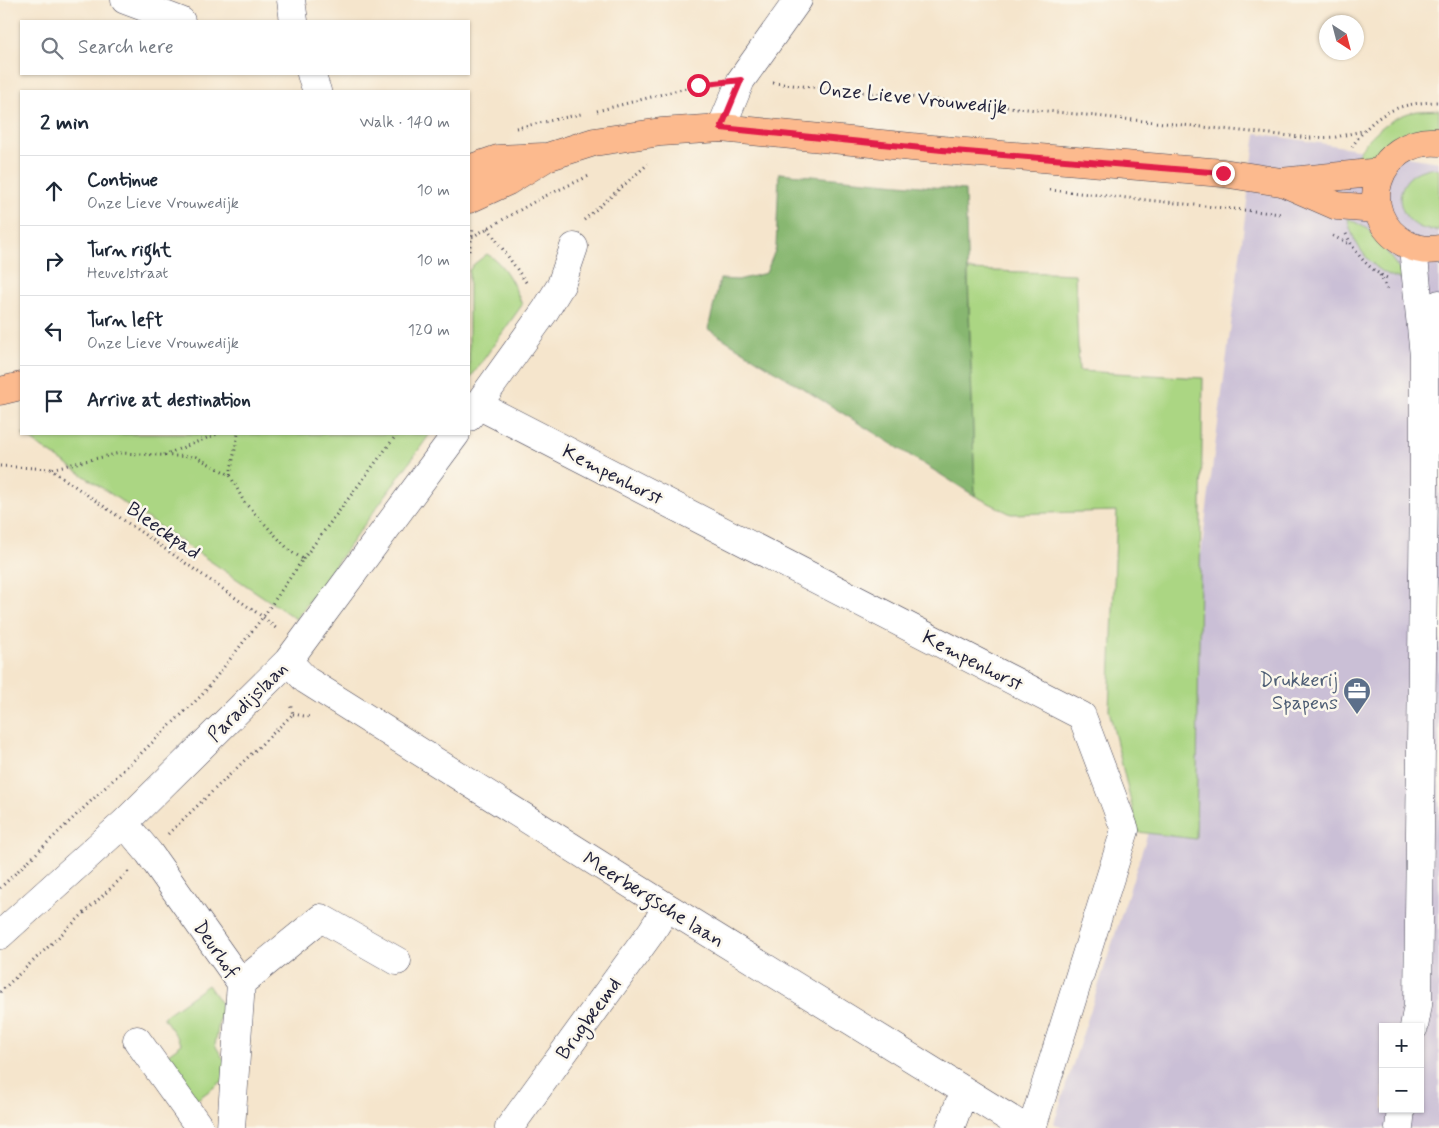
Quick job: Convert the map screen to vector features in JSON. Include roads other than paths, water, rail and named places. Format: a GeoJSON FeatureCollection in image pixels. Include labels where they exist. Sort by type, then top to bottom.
{"type":"FeatureCollection","features":[{"type":"Feature","properties":{"kind":"main road"},"geometry":{"type":"LineString","coordinates":[[470,199],[508,181],[547,157],[594,142],[661,132],[721,128],[942,150],[1223,173],[1280,182],[1337,206],[1377,209]]}},
{"type":"Feature","properties":{"kind":"main road"},"geometry":{"type":"LineString","coordinates":[[1426,248],[1397,239],[1385,226],[1377,209],[1376,191],[1381,172],[1392,157],[1407,146],[1425,141],[1439,142]]}},
{"type":"Feature","properties":{"kind":"main road"},"geometry":{"type":"LineString","coordinates":[[470,169],[498,159],[547,157]]}},
{"type":"Feature","properties":{"kind":"main road"},"geometry":{"type":"LineString","coordinates":[[1280,182],[1381,172]]}},
{"type":"Feature","properties":{"kind":"main road"},"geometry":{"type":"LineString","coordinates":[[0,391],[20,386]]}},
{"type":"Feature","properties":{"kind":"street"},"geometry":{"type":"LineString","coordinates":[[125,0],[179,20]]}},
{"type":"Feature","properties":{"kind":"street"},"geometry":{"type":"LineString","coordinates":[[291,0],[294,20]]}},
{"type":"Feature","properties":{"kind":"street"},"geometry":{"type":"LineString","coordinates":[[721,128],[741,80],[798,0]]}},
{"type":"Feature","properties":{"kind":"street"},"geometry":{"type":"LineString","coordinates":[[311,75],[317,90]]}},
{"type":"Feature","properties":{"kind":"street"},"geometry":{"type":"LineString","coordinates":[[474,411],[545,311],[561,285],[574,247]]}},
{"type":"Feature","properties":{"kind":"street"},"geometry":{"type":"LineString","coordinates":[[1415,1023],[1418,1004],[1432,489],[1424,356],[1426,248]]}},
{"type":"Feature","properties":{"kind":"street"},"geometry":{"type":"LineString","coordinates":[[1424,356],[1436,323],[1439,304]]}},
{"type":"Feature","properties":{"kind":"street","name":"Kempenhorst"},"geometry":{"type":"LineString","coordinates":[[474,411],[1082,716],[1125,830],[1032,1128]]}},
{"type":"Feature","properties":{"kind":"street","name":"Paradijslaan"},"geometry":{"type":"LineString","coordinates":[[0,935],[124,824],[293,655],[455,435]]}},
{"type":"Feature","properties":{"kind":"street","name":"Meerbergsche laan"},"geometry":{"type":"LineString","coordinates":[[293,655],[306,680],[667,907],[1025,1128]]}},
{"type":"Feature","properties":{"kind":"street","name":"Deurhof"},"geometry":{"type":"LineString","coordinates":[[124,824],[149,853],[241,983],[231,1128]]}},
{"type":"Feature","properties":{"kind":"street","name":"Brugbeemd"},"geometry":{"type":"LineString","coordinates":[[509,1128],[652,931],[667,907]]}},
{"type":"Feature","properties":{"kind":"street"},"geometry":{"type":"LineString","coordinates":[[241,983],[321,918],[397,961]]}},
{"type":"Feature","properties":{"kind":"street"},"geometry":{"type":"LineString","coordinates":[[137,1040],[200,1128]]}},
{"type":"Feature","properties":{"kind":"street"},"geometry":{"type":"LineString","coordinates":[[950,1128],[964,1091]]}},
{"type":"Feature","properties":{"kind":"street"},"geometry":{"type":"LineString","coordinates":[[1399,1128],[1401,1113]]}},
{"type":"Feature","properties":{"kind":"place","name":"Drukkerij Spapens"},"geometry":{"type":"Point","coordinates":[1357,715]}}]}
